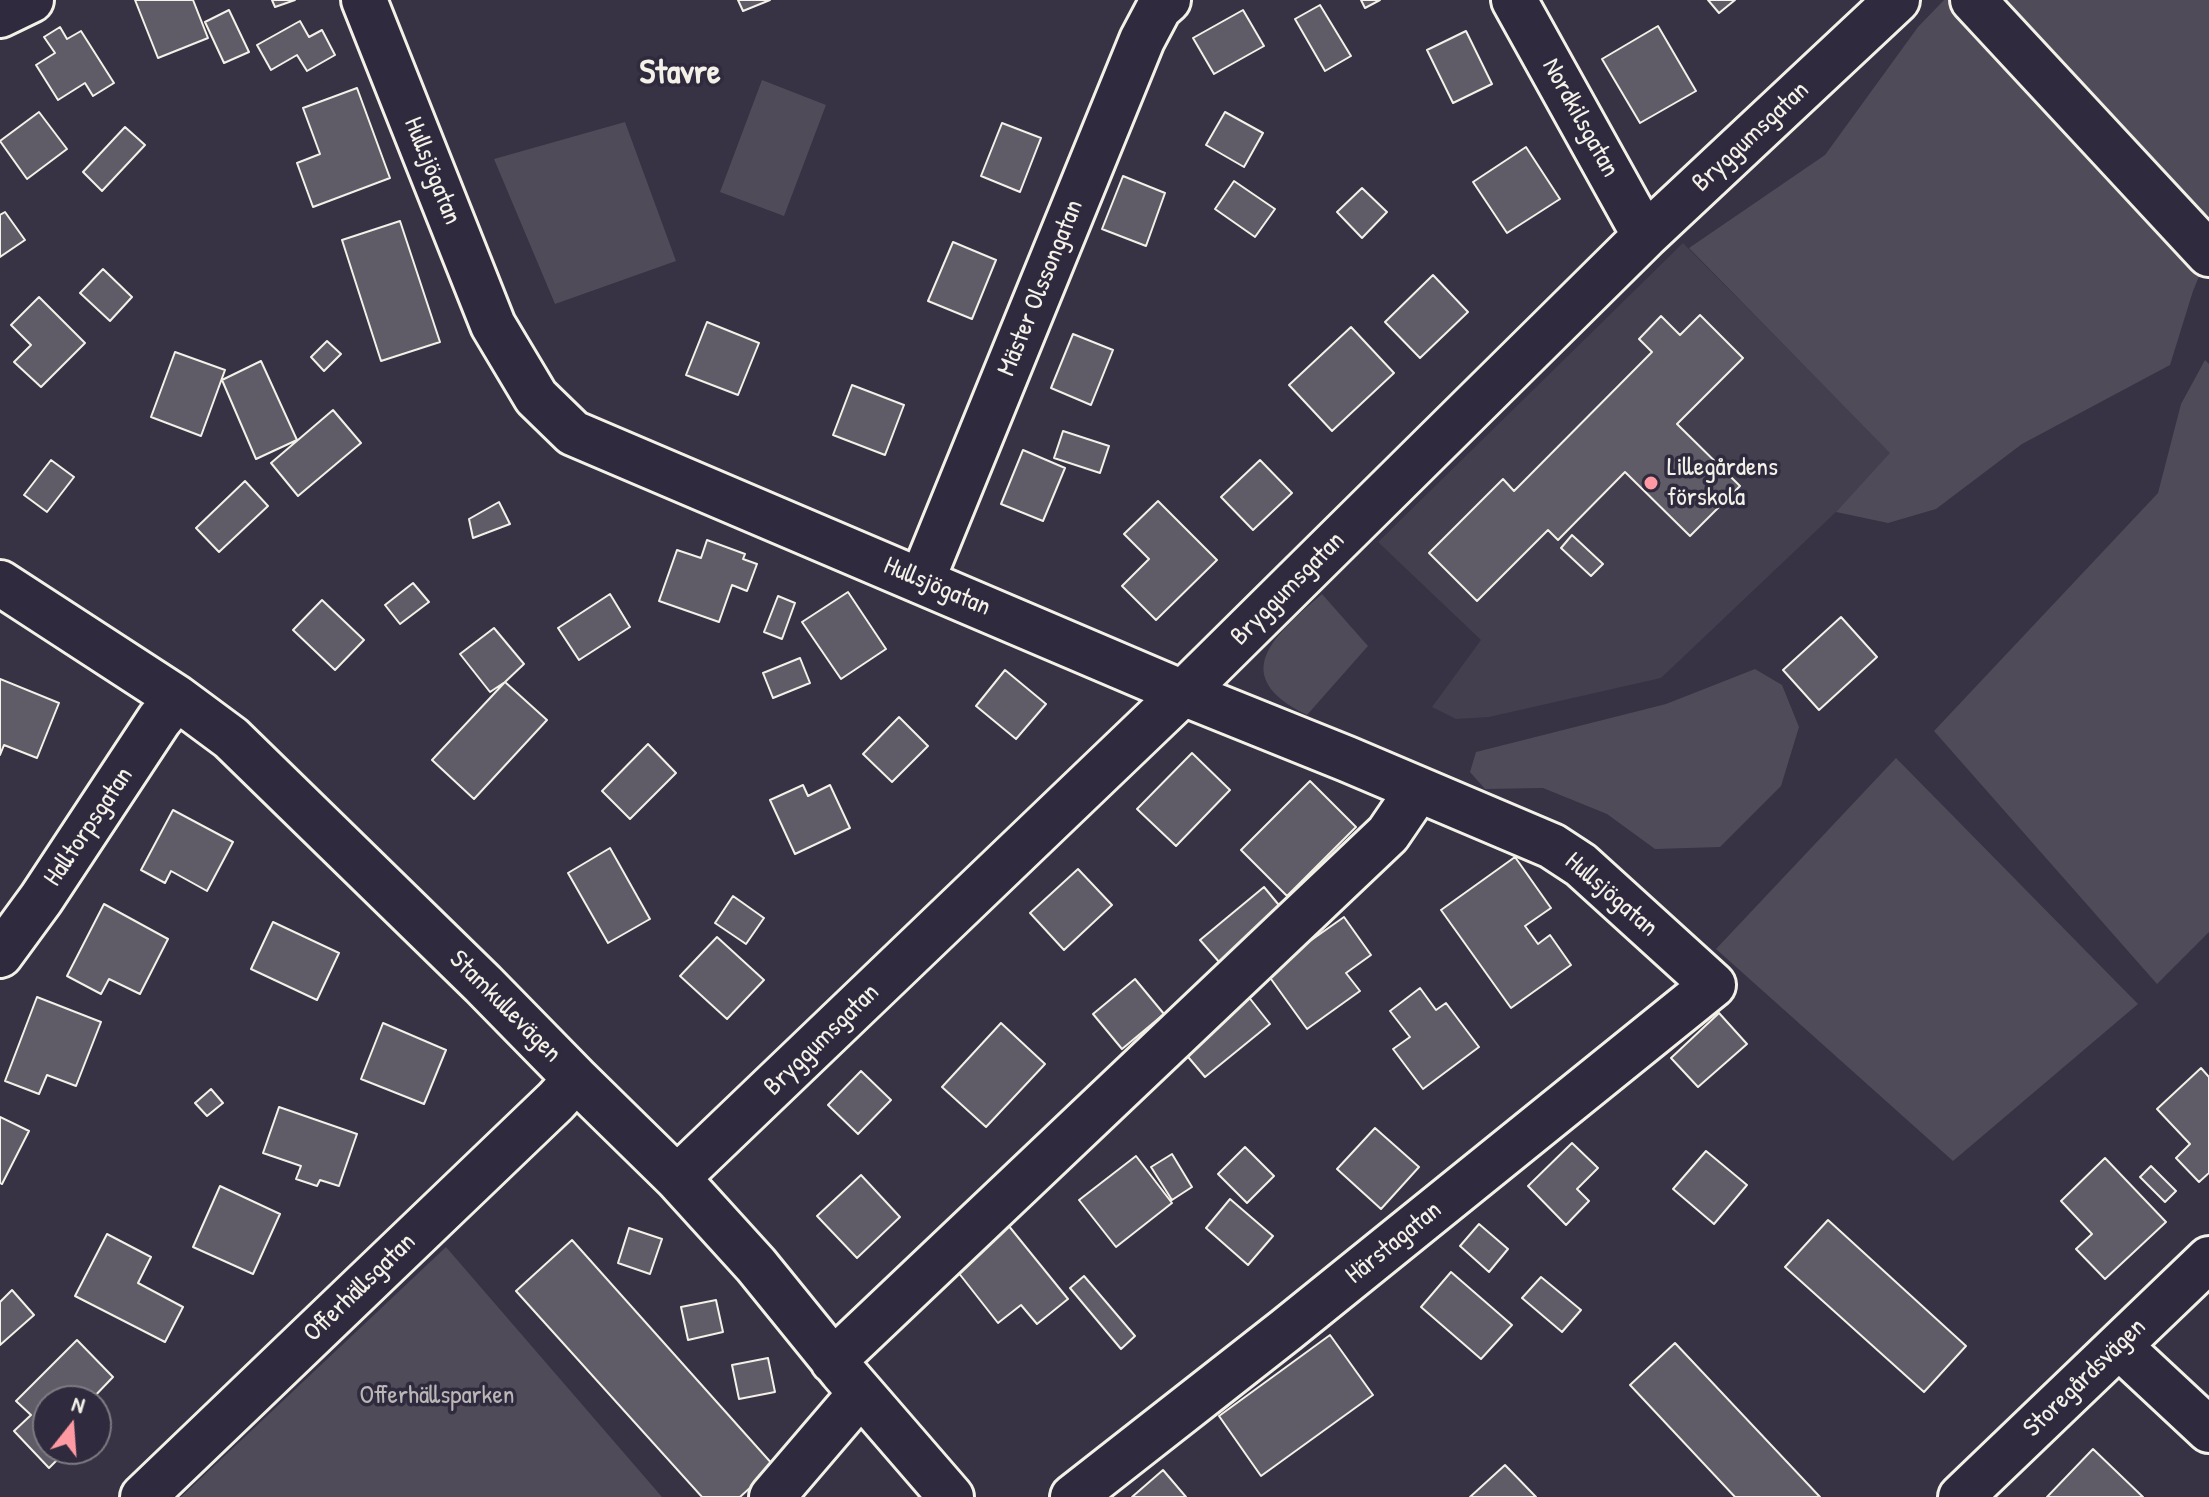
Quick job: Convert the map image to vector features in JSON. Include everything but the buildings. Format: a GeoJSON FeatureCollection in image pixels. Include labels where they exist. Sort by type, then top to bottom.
{"type":"FeatureCollection","features":[{"type":"Feature","properties":{"kind":"street"},"geometry":{"type":"LineString","coordinates":[[0,15],[31,0]]}},
{"type":"Feature","properties":{"kind":"street","name":"Hullsjögatan"},"geometry":{"type":"LineString","coordinates":[[364,0],[493,325],[536,397],[573,433],[1183,693],[1514,829],[1562,852],[1581,865],[1713,985]]}},
{"type":"Feature","properties":{"kind":"street","name":"Mäster Olssongatan"},"geometry":{"type":"LineString","coordinates":[[922,580],[1142,40],[1159,8],[1168,0]]}},
{"type":"Feature","properties":{"kind":"street","name":"Nordkilsgatan"},"geometry":{"type":"LineString","coordinates":[[1514,0],[1645,236]]}},
{"type":"Feature","properties":{"kind":"street"},"geometry":{"type":"LineString","coordinates":[[1973,0],[2209,254]]}},
{"type":"Feature","properties":{"kind":"street","name":"Bryggumsgatan"},"geometry":{"type":"LineString","coordinates":[[677,1178],[1183,693],[1874,7]]}},
{"type":"Feature","properties":{"kind":"street","name":"Stamkullevägen"},"geometry":{"type":"LineString","coordinates":[[0,583],[177,698],[231,738],[473,973],[677,1178],[756,1265],[847,1377],[951,1497]]}},
{"type":"Feature","properties":{"kind":"street","name":"Halltorpsgatan"},"geometry":{"type":"LineString","coordinates":[[0,955],[177,698]]}},
{"type":"Feature","properties":{"kind":"street"},"geometry":{"type":"LineString","coordinates":[[772,1497],[847,1377],[1388,834],[1418,790]]}},
{"type":"Feature","properties":{"kind":"street","name":"Härstagatan"},"geometry":{"type":"LineString","coordinates":[[1073,1497],[1286,1330],[1713,985]]}},
{"type":"Feature","properties":{"kind":"street","name":"Offerhällsgatan"},"geometry":{"type":"LineString","coordinates":[[143,1497],[576,1079]]}},
{"type":"Feature","properties":{"kind":"street","name":"Storegårdsvägen"},"geometry":{"type":"LineString","coordinates":[[1961,1497],[2209,1259]]}},
{"type":"Feature","properties":{"kind":"street"},"geometry":{"type":"LineString","coordinates":[[2119,1346],[2209,1430]]}},
{"type":"Feature","properties":{"kind":"shaded area","name":"Lillegårdens förskola"},"geometry":{"type":"Polygon","coordinates":[[[1683,243],[1891,453],[1836,512],[1661,678],[1489,717],[1456,719],[1432,707],[1481,640],[1378,542],[1683,243]]]}},
{"type":"Feature","properties":{"kind":"green space"},"geometry":{"type":"Polygon","coordinates":[[[1944,0],[2209,0],[2209,252],[2193,291],[2170,365],[2022,444],[1936,509],[1888,523],[1836,512],[1890,453],[1689,248],[1825,155],[1918,27],[1944,0]]]}},
{"type":"Feature","properties":{"kind":"green space"},"geometry":{"type":"Polygon","coordinates":[[[762,80],[826,105],[784,216],[720,192],[762,80]]]}},
{"type":"Feature","properties":{"kind":"green space"},"geometry":{"type":"Polygon","coordinates":[[[625,122],[676,261],[555,304],[494,159],[625,122]]]}},
{"type":"Feature","properties":{"kind":"green space"},"geometry":{"type":"Polygon","coordinates":[[[2205,360],[2209,364],[2209,932],[2157,984],[1934,731],[2158,493],[2181,404],[2205,360]]]}},
{"type":"Feature","properties":{"kind":"green space"},"geometry":{"type":"Polygon","coordinates":[[[1322,594],[1368,646],[1307,715],[1282,700],[1268,685],[1264,670],[1266,654],[1275,639],[1322,594]]]}},
{"type":"Feature","properties":{"kind":"green space"},"geometry":{"type":"Polygon","coordinates":[[[1755,669],[1782,685],[1799,727],[1781,786],[1720,847],[1655,849],[1607,814],[1543,788],[1485,789],[1470,772],[1476,752],[1666,704],[1755,669]]]}},
{"type":"Feature","properties":{"kind":"green space"},"geometry":{"type":"Polygon","coordinates":[[[1896,758],[2138,1004],[1953,1161],[1716,949],[1896,758]]]}},
{"type":"Feature","properties":{"kind":"green space","name":"Offerhällsparken"},"geometry":{"type":"Polygon","coordinates":[[[446,1247],[662,1497],[181,1497],[446,1247]]]}},
{"type":"Feature","properties":{"kind":"place","name":"Lillegårdens förskola"},"geometry":{"type":"Point","coordinates":[1651,483]}},
{"type":"Feature","properties":{"kind":"district","name":"Stavre"},"geometry":{"type":"Point","coordinates":[680,74]}}]}
